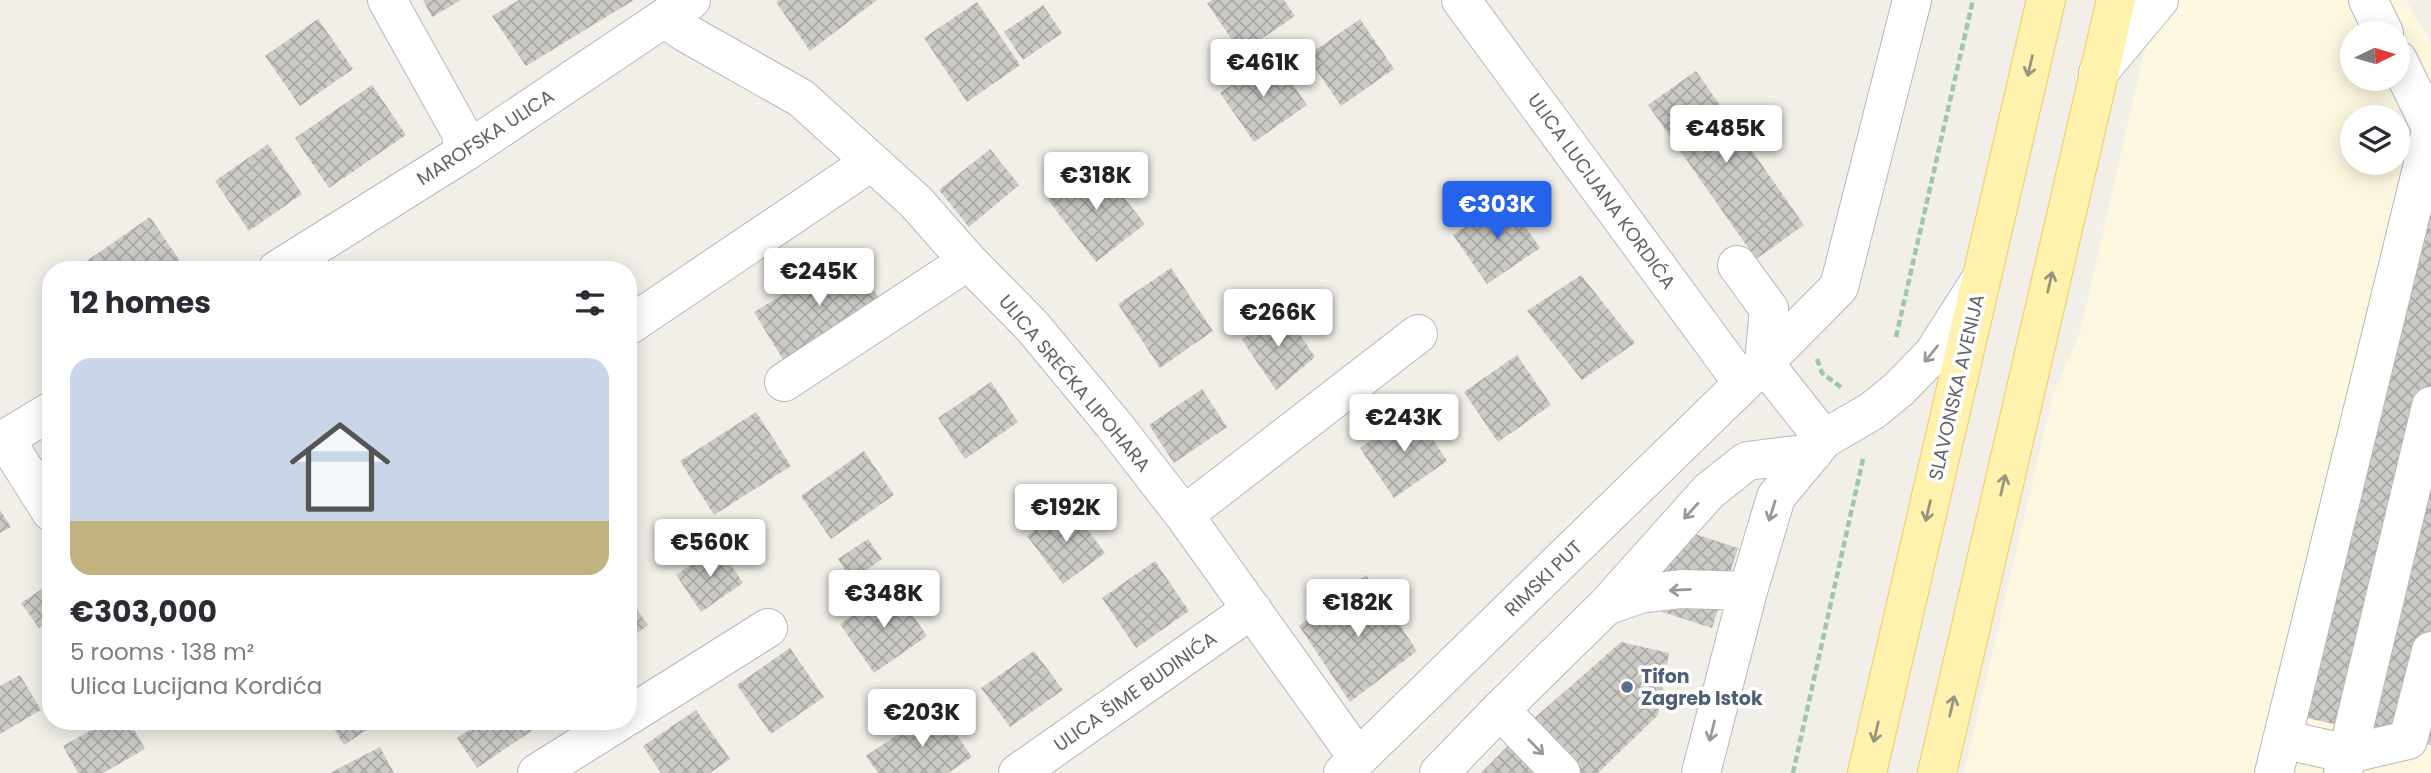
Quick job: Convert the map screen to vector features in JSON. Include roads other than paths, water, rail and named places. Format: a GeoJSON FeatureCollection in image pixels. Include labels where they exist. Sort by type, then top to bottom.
{"type":"FeatureCollection","features":[{"type":"Feature","properties":{"kind":"main road","name":"SLAVONSKA AVENIJA"},"geometry":{"type":"LineString","coordinates":[[1867,773],[2046,0]]}},
{"type":"Feature","properties":{"kind":"main road"},"geometry":{"type":"LineString","coordinates":[[1937,773],[2116,0]]}},
{"type":"Feature","properties":{"kind":"street"},"geometry":{"type":"LineString","coordinates":[[387,0],[460,131],[465,152]]}},
{"type":"Feature","properties":{"kind":"street","name":"ULICA LUCIJANA KORDIĆA"},"geometry":{"type":"LineString","coordinates":[[1461,0],[1753,373],[1818,446]]}},
{"type":"Feature","properties":{"kind":"street","name":"RIMSKI PUT"},"geometry":{"type":"LineString","coordinates":[[1350,765],[1839,287],[1912,0]]}},
{"type":"Feature","properties":{"kind":"street"},"geometry":{"type":"LineString","coordinates":[[2098,73],[2159,0]]}},
{"type":"Feature","properties":{"kind":"street"},"geometry":{"type":"LineString","coordinates":[[2368,0],[2378,21]]}},
{"type":"Feature","properties":{"kind":"street","name":"MAROFSKA ULICA"},"geometry":{"type":"LineString","coordinates":[[291,261],[465,152],[677,9]]}},
{"type":"Feature","properties":{"kind":"street","name":"ULICA SREĆKA LIPOHARA"},"geometry":{"type":"LineString","coordinates":[[677,9],[686,33],[801,98],[916,202],[968,261],[1032,326],[1184,515],[1252,609],[1350,765]]}},
{"type":"Feature","properties":{"kind":"street"},"geometry":{"type":"LineString","coordinates":[[2410,85],[2431,130],[2278,756],[2345,764],[2408,740],[2431,651]]}},
{"type":"Feature","properties":{"kind":"street"},"geometry":{"type":"LineString","coordinates":[[637,320],[871,162]]}},
{"type":"Feature","properties":{"kind":"street"},"geometry":{"type":"LineString","coordinates":[[784,382],[968,261]]}},
{"type":"Feature","properties":{"kind":"street"},"geometry":{"type":"LineString","coordinates":[[1737,265],[1769,309],[1753,373]]}},
{"type":"Feature","properties":{"kind":"street"},"geometry":{"type":"LineString","coordinates":[[1701,773],[1748,591],[1776,497],[1818,446],[1872,411],[1899,389],[1933,354],[1982,277]]}},
{"type":"Feature","properties":{"kind":"street"},"geometry":{"type":"LineString","coordinates":[[1184,515],[1418,334]]}},
{"type":"Feature","properties":{"kind":"street"},"geometry":{"type":"LineString","coordinates":[[2345,764],[2431,407]]}},
{"type":"Feature","properties":{"kind":"street"},"geometry":{"type":"LineString","coordinates":[[42,416],[3,440],[42,498]]}},
{"type":"Feature","properties":{"kind":"street"},"geometry":{"type":"LineString","coordinates":[[1439,773],[1606,606],[1709,491],[1747,461],[1818,446]]}},
{"type":"Feature","properties":{"kind":"street"},"geometry":{"type":"LineString","coordinates":[[1606,606],[1640,594],[1681,589],[1748,591]]}},
{"type":"Feature","properties":{"kind":"street","name":"ULICA ŠIME BUDINIĆA"},"geometry":{"type":"LineString","coordinates":[[1018,773],[1252,609]]}},
{"type":"Feature","properties":{"kind":"street"},"geometry":{"type":"LineString","coordinates":[[637,710],[768,628]]}},
{"type":"Feature","properties":{"kind":"street"},"geometry":{"type":"LineString","coordinates":[[1500,710],[1560,773]]}},
{"type":"Feature","properties":{"kind":"street"},"geometry":{"type":"LineString","coordinates":[[537,773],[606,730]]}},
{"type":"Feature","properties":{"kind":"place","name":"Tifon Zagreb Istok"},"geometry":{"type":"Point","coordinates":[1627,687]}}]}
